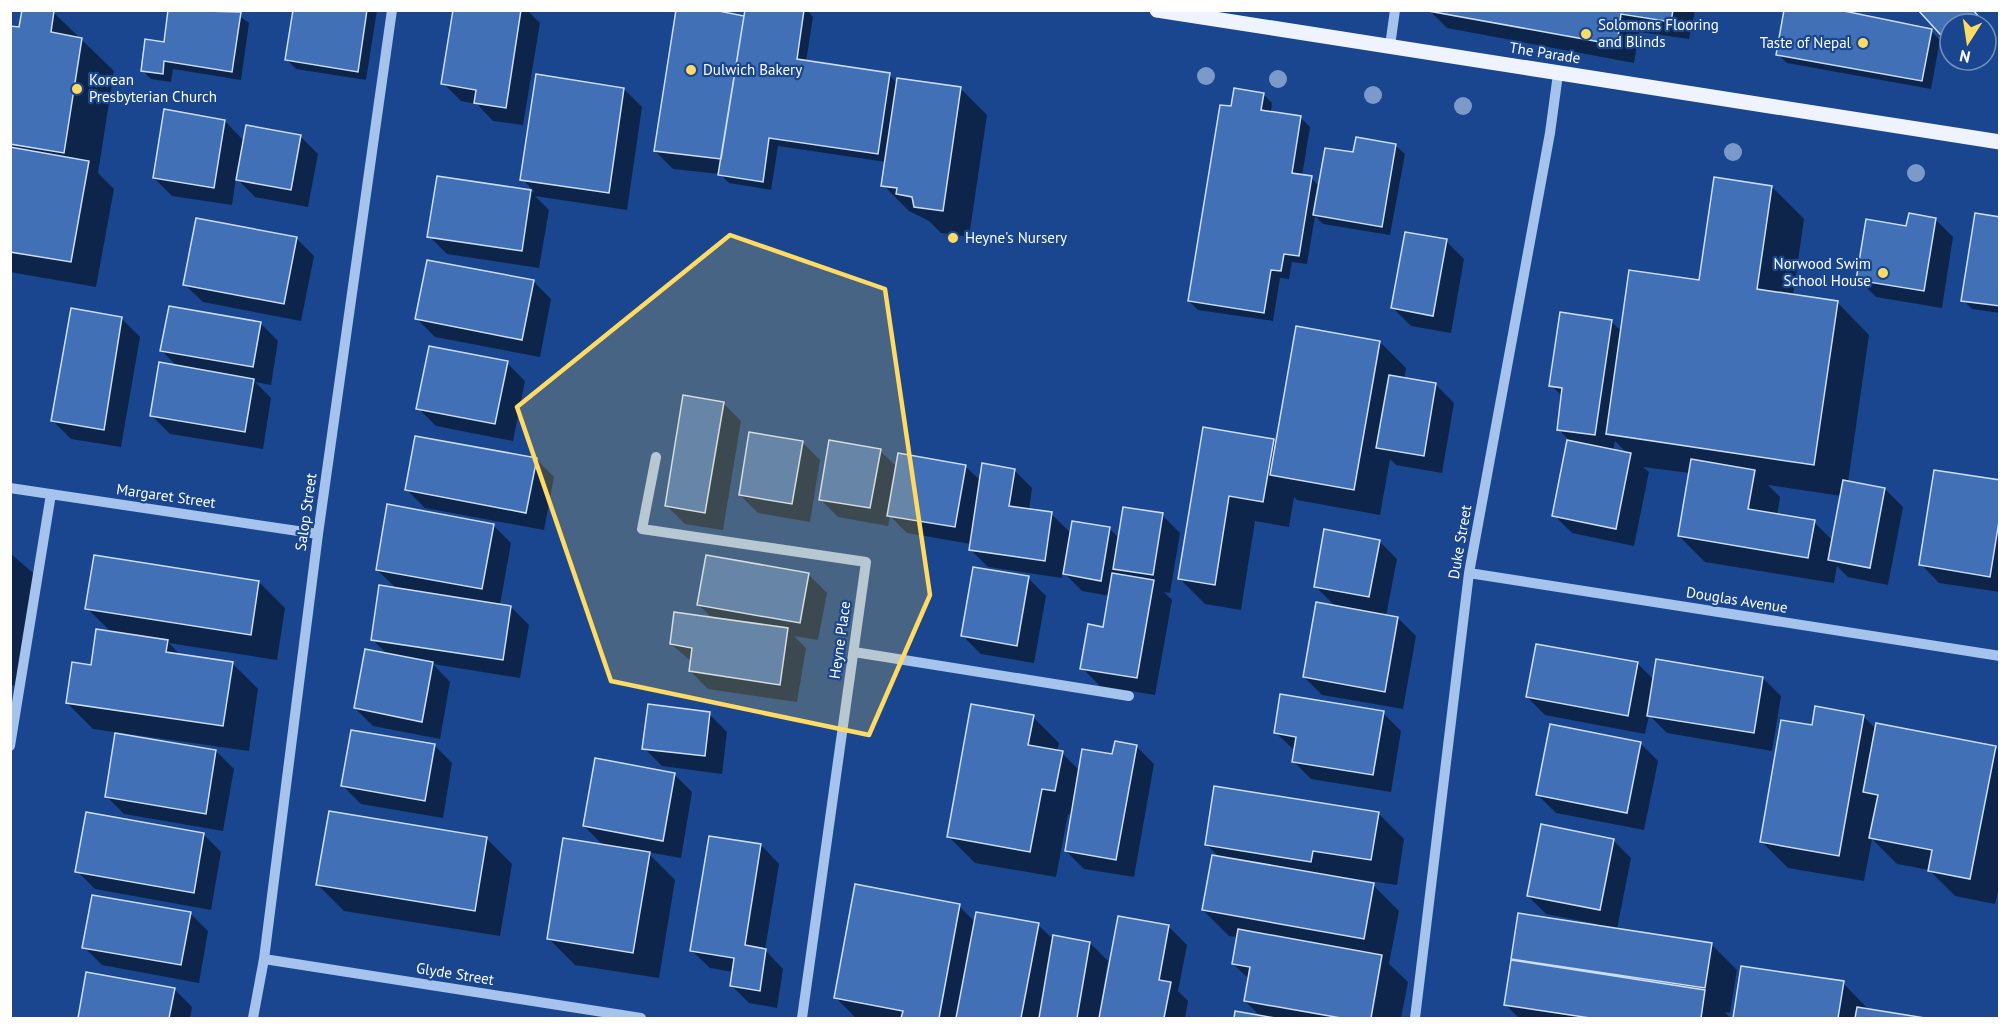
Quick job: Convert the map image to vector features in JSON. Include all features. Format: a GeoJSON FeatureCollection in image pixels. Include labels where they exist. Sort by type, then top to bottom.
{"type":"FeatureCollection","features":[{"type":"Feature","properties":{"kind":"main road","name":"The Parade"},"geometry":{"type":"LineString","coordinates":[[1157,10],[2000,142]]}},
{"type":"Feature","properties":{"kind":"street","name":"Salop Street"},"geometry":{"type":"LineString","coordinates":[[253,1018],[264,958],[318,534],[392,10]]}},
{"type":"Feature","properties":{"kind":"street"},"geometry":{"type":"LineString","coordinates":[[1389,46],[1395,10]]}},
{"type":"Feature","properties":{"kind":"street","name":"Duke Street"},"geometry":{"type":"LineString","coordinates":[[1415,1018],[1469,573],[1550,134],[1558,74]]}},
{"type":"Feature","properties":{"kind":"street","name":"Heyne Place"},"geometry":{"type":"LineString","coordinates":[[656,457],[642,529],[866,561],[801,1018]]}},
{"type":"Feature","properties":{"kind":"street","name":"Margaret Street"},"geometry":{"type":"LineString","coordinates":[[10,489],[318,534]]}},
{"type":"Feature","properties":{"kind":"street"},"geometry":{"type":"LineString","coordinates":[[10,746],[51,494]]}},
{"type":"Feature","properties":{"kind":"street","name":"Douglas Avenue"},"geometry":{"type":"LineString","coordinates":[[1469,573],[2000,656]]}},
{"type":"Feature","properties":{"kind":"street"},"geometry":{"type":"LineString","coordinates":[[854,652],[1129,696]]}},
{"type":"Feature","properties":{"kind":"street","name":"Glyde Street"},"geometry":{"type":"LineString","coordinates":[[264,958],[641,1018]]}},
{"type":"Feature","properties":{"kind":"highlighted area"},"geometry":{"type":"Polygon","coordinates":[[[730,235],[885,289],[930,595],[869,735],[611,681],[517,407],[730,235]]]}},
{"type":"Feature","properties":{"kind":"building"},"geometry":{"type":"Polygon","coordinates":[[[22,10],[54,11],[51,32],[82,38],[64,153],[10,144],[10,26],[19,27],[22,10]]]}},
{"type":"Feature","properties":{"kind":"building"},"geometry":{"type":"Polygon","coordinates":[[[168,10],[241,12],[232,72],[164,61],[163,74],[141,71],[145,39],[164,42],[168,10]]]}},
{"type":"Feature","properties":{"kind":"building"},"geometry":{"type":"Polygon","coordinates":[[[293,10],[367,10],[358,72],[285,60],[293,10]]]}},
{"type":"Feature","properties":{"kind":"building"},"geometry":{"type":"Polygon","coordinates":[[[453,10],[521,10],[506,108],[474,103],[476,90],[441,84],[453,10]]]}},
{"type":"Feature","properties":{"kind":"building"},"geometry":{"type":"Polygon","coordinates":[[[676,10],[714,10],[744,16],[721,159],[654,151],[676,10]]]}},
{"type":"Feature","properties":{"kind":"building"},"geometry":{"type":"Polygon","coordinates":[[[745,10],[804,10],[797,59],[890,73],[878,154],[769,138],[763,182],[718,175],[745,10]]]}},
{"type":"Feature","properties":{"kind":"building","name":"Solomons Flooring and Blinds"},"geometry":{"type":"Polygon","coordinates":[[[1673,10],[1671,22],[1621,14],[1617,45],[1428,11],[1673,10]]]}},
{"type":"Feature","properties":{"kind":"building"},"geometry":{"type":"Polygon","coordinates":[[[1784,10],[1839,10],[1932,29],[1922,81],[1776,55],[1784,10]]]}},
{"type":"Feature","properties":{"kind":"building"},"geometry":{"type":"Polygon","coordinates":[[[1918,10],[1973,10],[1975,12],[1938,12],[1938,32],[1918,10]]]}},
{"type":"Feature","properties":{"kind":"building"},"geometry":{"type":"Polygon","coordinates":[[[536,74],[624,88],[609,193],[520,180],[536,74]]]}},
{"type":"Feature","properties":{"kind":"building"},"geometry":{"type":"Polygon","coordinates":[[[897,78],[961,87],[943,211],[914,207],[912,197],[896,194],[897,188],[881,186],[897,78]]]}},
{"type":"Feature","properties":{"kind":"building"},"geometry":{"type":"Polygon","coordinates":[[[1234,88],[1264,93],[1261,110],[1301,116],[1292,173],[1312,176],[1299,256],[1284,254],[1281,271],[1271,270],[1264,313],[1188,301],[1220,105],[1231,106],[1234,88]]]}},
{"type":"Feature","properties":{"kind":"building"},"geometry":{"type":"Polygon","coordinates":[[[164,109],[225,120],[214,188],[153,178],[164,109]]]}},
{"type":"Feature","properties":{"kind":"building"},"geometry":{"type":"Polygon","coordinates":[[[246,125],[301,135],[291,190],[236,180],[246,125]]]}},
{"type":"Feature","properties":{"kind":"building"},"geometry":{"type":"Polygon","coordinates":[[[1356,137],[1396,144],[1382,227],[1313,215],[1325,148],[1353,152],[1356,137]]]}},
{"type":"Feature","properties":{"kind":"building"},"geometry":{"type":"Polygon","coordinates":[[[10,147],[89,161],[71,262],[10,252],[10,147]]]}},
{"type":"Feature","properties":{"kind":"building"},"geometry":{"type":"Polygon","coordinates":[[[437,176],[531,190],[522,251],[427,237],[437,176]]]}},
{"type":"Feature","properties":{"kind":"building"},"geometry":{"type":"Polygon","coordinates":[[[1714,177],[1772,186],[1757,289],[1838,301],[1814,465],[1606,434],[1629,270],[1699,280],[1714,177]]]}},
{"type":"Feature","properties":{"kind":"building"},"geometry":{"type":"Polygon","coordinates":[[[1909,213],[1936,218],[1924,291],[1856,280],[1866,219],[1906,226],[1909,213]]]}},
{"type":"Feature","properties":{"kind":"building"},"geometry":{"type":"Polygon","coordinates":[[[1975,213],[2000,217],[2000,306],[1961,301],[1975,213]]]}},
{"type":"Feature","properties":{"kind":"building"},"geometry":{"type":"Polygon","coordinates":[[[196,218],[297,237],[284,304],[183,285],[196,218]]]}},
{"type":"Feature","properties":{"kind":"building"},"geometry":{"type":"Polygon","coordinates":[[[1405,232],[1447,239],[1433,316],[1391,308],[1405,232]]]}},
{"type":"Feature","properties":{"kind":"building"},"geometry":{"type":"Polygon","coordinates":[[[427,260],[534,280],[522,340],[415,319],[427,260]]]}},
{"type":"Feature","properties":{"kind":"building"},"geometry":{"type":"Polygon","coordinates":[[[169,306],[261,322],[253,367],[160,351],[169,306]]]}},
{"type":"Feature","properties":{"kind":"building"},"geometry":{"type":"Polygon","coordinates":[[[71,308],[122,317],[104,430],[51,421],[71,308]]]}},
{"type":"Feature","properties":{"kind":"building"},"geometry":{"type":"Polygon","coordinates":[[[1560,312],[1612,320],[1595,435],[1557,430],[1562,388],[1549,386],[1560,312]]]}},
{"type":"Feature","properties":{"kind":"building"},"geometry":{"type":"Polygon","coordinates":[[[1296,326],[1380,341],[1354,490],[1270,475],[1296,326]]]}},
{"type":"Feature","properties":{"kind":"building"},"geometry":{"type":"Polygon","coordinates":[[[429,346],[508,361],[495,424],[416,409],[429,346]]]}},
{"type":"Feature","properties":{"kind":"building"},"geometry":{"type":"Polygon","coordinates":[[[159,362],[254,379],[245,432],[150,416],[159,362]]]}},
{"type":"Feature","properties":{"kind":"building"},"geometry":{"type":"Polygon","coordinates":[[[1389,375],[1436,383],[1424,456],[1376,448],[1389,375]]]}},
{"type":"Feature","properties":{"kind":"building"},"geometry":{"type":"Polygon","coordinates":[[[683,395],[724,402],[705,513],[665,506],[683,395]]]}},
{"type":"Feature","properties":{"kind":"building"},"geometry":{"type":"Polygon","coordinates":[[[1203,427],[1274,439],[1263,502],[1229,496],[1215,585],[1178,579],[1203,427]]]}},
{"type":"Feature","properties":{"kind":"building"},"geometry":{"type":"Polygon","coordinates":[[[749,432],[803,441],[792,504],[739,495],[749,432]]]}},
{"type":"Feature","properties":{"kind":"building"},"geometry":{"type":"Polygon","coordinates":[[[415,436],[537,458],[526,513],[405,490],[415,436]]]}},
{"type":"Feature","properties":{"kind":"building"},"geometry":{"type":"Polygon","coordinates":[[[829,440],[881,449],[870,508],[819,500],[829,440]]]}},
{"type":"Feature","properties":{"kind":"building"},"geometry":{"type":"Polygon","coordinates":[[[1567,440],[1631,453],[1616,529],[1552,516],[1567,440]]]}},
{"type":"Feature","properties":{"kind":"building"},"geometry":{"type":"Polygon","coordinates":[[[898,453],[966,465],[955,527],[887,516],[898,453]]]}},
{"type":"Feature","properties":{"kind":"building"},"geometry":{"type":"Polygon","coordinates":[[[1691,459],[1755,470],[1748,509],[1815,520],[1808,558],[1678,536],[1691,459]]]}},
{"type":"Feature","properties":{"kind":"building"},"geometry":{"type":"Polygon","coordinates":[[[982,463],[1015,469],[1009,506],[1052,512],[1045,561],[969,550],[982,463]]]}},
{"type":"Feature","properties":{"kind":"building"},"geometry":{"type":"Polygon","coordinates":[[[1934,470],[2000,480],[2000,515],[1990,577],[1919,565],[1934,470]]]}},
{"type":"Feature","properties":{"kind":"building"},"geometry":{"type":"Polygon","coordinates":[[[1843,480],[1885,488],[1870,568],[1828,560],[1843,480]]]}},
{"type":"Feature","properties":{"kind":"building"},"geometry":{"type":"Polygon","coordinates":[[[387,504],[494,524],[482,589],[376,570],[387,504]]]}},
{"type":"Feature","properties":{"kind":"building"},"geometry":{"type":"Polygon","coordinates":[[[1123,507],[1163,513],[1153,575],[1113,569],[1123,507]]]}},
{"type":"Feature","properties":{"kind":"building"},"geometry":{"type":"Polygon","coordinates":[[[1072,521],[1110,527],[1101,581],[1063,574],[1072,521]]]}},
{"type":"Feature","properties":{"kind":"building"},"geometry":{"type":"Polygon","coordinates":[[[1324,529],[1380,540],[1369,597],[1314,587],[1324,529]]]}},
{"type":"Feature","properties":{"kind":"building"},"geometry":{"type":"Polygon","coordinates":[[[94,555],[259,581],[251,635],[85,609],[94,555]]]}},
{"type":"Feature","properties":{"kind":"building"},"geometry":{"type":"Polygon","coordinates":[[[706,555],[809,573],[800,623],[697,605],[706,555]]]}},
{"type":"Feature","properties":{"kind":"building"},"geometry":{"type":"Polygon","coordinates":[[[973,567],[1029,576],[1017,646],[961,636],[973,567]]]}},
{"type":"Feature","properties":{"kind":"building"},"geometry":{"type":"Polygon","coordinates":[[[1112,573],[1154,580],[1137,678],[1080,669],[1088,624],[1103,627],[1112,573]]]}},
{"type":"Feature","properties":{"kind":"building"},"geometry":{"type":"Polygon","coordinates":[[[379,585],[511,606],[503,660],[371,640],[379,585]]]}},
{"type":"Feature","properties":{"kind":"building"},"geometry":{"type":"Polygon","coordinates":[[[1316,602],[1398,617],[1385,692],[1303,677],[1316,602]]]}},
{"type":"Feature","properties":{"kind":"building"},"geometry":{"type":"Polygon","coordinates":[[[674,612],[788,628],[780,685],[689,671],[692,648],[670,644],[674,612]]]}},
{"type":"Feature","properties":{"kind":"building"},"geometry":{"type":"Polygon","coordinates":[[[96,629],[168,640],[166,652],[233,662],[223,726],[66,703],[72,662],[91,665],[96,629]]]}},
{"type":"Feature","properties":{"kind":"building"},"geometry":{"type":"Polygon","coordinates":[[[1536,644],[1638,662],[1628,716],[1526,697],[1536,644]]]}},
{"type":"Feature","properties":{"kind":"building"},"geometry":{"type":"Polygon","coordinates":[[[365,649],[433,662],[422,722],[354,708],[365,649]]]}},
{"type":"Feature","properties":{"kind":"building"},"geometry":{"type":"Polygon","coordinates":[[[1656,659],[1763,677],[1754,733],[1647,716],[1656,659]]]}},
{"type":"Feature","properties":{"kind":"building"},"geometry":{"type":"Polygon","coordinates":[[[1280,694],[1384,711],[1373,775],[1292,762],[1296,737],[1274,733],[1280,694]]]}},
{"type":"Feature","properties":{"kind":"building"},"geometry":{"type":"Polygon","coordinates":[[[648,704],[710,712],[705,756],[642,749],[648,704]]]}},
{"type":"Feature","properties":{"kind":"building"},"geometry":{"type":"Polygon","coordinates":[[[971,704],[1034,715],[1028,745],[1063,751],[1055,791],[1042,789],[1030,852],[947,837],[971,704]]]}},
{"type":"Feature","properties":{"kind":"building"},"geometry":{"type":"Polygon","coordinates":[[[1815,706],[1864,715],[1839,856],[1760,842],[1781,720],[1812,725],[1815,706]]]}},
{"type":"Feature","properties":{"kind":"building"},"geometry":{"type":"Polygon","coordinates":[[[1876,723],[1996,746],[1970,879],[1928,871],[1932,850],[1869,838],[1878,795],[1863,792],[1876,723]]]}},
{"type":"Feature","properties":{"kind":"building"},"geometry":{"type":"Polygon","coordinates":[[[1550,724],[1641,742],[1627,813],[1536,795],[1550,724]]]}},
{"type":"Feature","properties":{"kind":"building"},"geometry":{"type":"Polygon","coordinates":[[[351,730],[435,744],[425,801],[341,786],[351,730]]]}},
{"type":"Feature","properties":{"kind":"building"},"geometry":{"type":"Polygon","coordinates":[[[115,733],[216,750],[206,814],[105,797],[115,733]]]}},
{"type":"Feature","properties":{"kind":"building"},"geometry":{"type":"Polygon","coordinates":[[[1115,741],[1137,745],[1116,860],[1065,851],[1082,749],[1112,754],[1115,741]]]}},
{"type":"Feature","properties":{"kind":"building"},"geometry":{"type":"Polygon","coordinates":[[[595,758],[675,773],[663,841],[583,826],[595,758]]]}},
{"type":"Feature","properties":{"kind":"building"},"geometry":{"type":"Polygon","coordinates":[[[1214,786],[1379,812],[1371,860],[1313,851],[1311,862],[1205,845],[1214,786]]]}},
{"type":"Feature","properties":{"kind":"building"},"geometry":{"type":"Polygon","coordinates":[[[329,811],[487,837],[475,911],[316,885],[329,811]]]}},
{"type":"Feature","properties":{"kind":"building"},"geometry":{"type":"Polygon","coordinates":[[[86,812],[204,833],[194,893],[75,872],[86,812]]]}},
{"type":"Feature","properties":{"kind":"building"},"geometry":{"type":"Polygon","coordinates":[[[1541,824],[1614,839],[1600,910],[1527,896],[1541,824]]]}},
{"type":"Feature","properties":{"kind":"building"},"geometry":{"type":"Polygon","coordinates":[[[709,836],[761,844],[745,945],[766,949],[760,991],[730,986],[734,958],[690,951],[709,836]]]}},
{"type":"Feature","properties":{"kind":"building"},"geometry":{"type":"Polygon","coordinates":[[[563,838],[650,852],[633,953],[547,939],[563,838]]]}},
{"type":"Feature","properties":{"kind":"building"},"geometry":{"type":"Polygon","coordinates":[[[1212,855],[1374,883],[1364,939],[1202,910],[1212,855]]]}},
{"type":"Feature","properties":{"kind":"building"},"geometry":{"type":"Polygon","coordinates":[[[855,884],[960,904],[939,1018],[901,1018],[903,1011],[834,998],[855,884]]]}},
{"type":"Feature","properties":{"kind":"building"},"geometry":{"type":"Polygon","coordinates":[[[92,895],[191,912],[181,965],[82,948],[92,895]]]}},
{"type":"Feature","properties":{"kind":"building"},"geometry":{"type":"Polygon","coordinates":[[[976,912],[1039,923],[1021,1018],[956,1018],[976,912]]]}},
{"type":"Feature","properties":{"kind":"building"},"geometry":{"type":"Polygon","coordinates":[[[1518,913],[1712,943],[1705,988],[1511,959],[1518,913]]]}},
{"type":"Feature","properties":{"kind":"building"},"geometry":{"type":"Polygon","coordinates":[[[1118,916],[1169,925],[1159,980],[1171,982],[1164,1018],[1099,1018],[1118,916]]]}},
{"type":"Feature","properties":{"kind":"building"},"geometry":{"type":"Polygon","coordinates":[[[1238,929],[1382,955],[1371,1018],[1341,1018],[1244,1001],[1250,967],[1232,964],[1238,929]]]}},
{"type":"Feature","properties":{"kind":"building"},"geometry":{"type":"Polygon","coordinates":[[[1053,935],[1090,942],[1077,1018],[1039,1018],[1053,935]]]}},
{"type":"Feature","properties":{"kind":"building"},"geometry":{"type":"Polygon","coordinates":[[[1511,960],[1705,990],[1701,1018],[1590,1018],[1504,1005],[1511,960]]]}},
{"type":"Feature","properties":{"kind":"building"},"geometry":{"type":"Polygon","coordinates":[[[1741,966],[1844,981],[1838,1018],[1733,1018],[1741,966]]]}},
{"type":"Feature","properties":{"kind":"building"},"geometry":{"type":"Polygon","coordinates":[[[86,972],[175,988],[169,1018],[78,1018],[86,972]]]}},
{"type":"Feature","properties":{"kind":"building"},"geometry":{"type":"Polygon","coordinates":[[[1857,1007],[1925,1018],[1855,1018],[1857,1007]]]}},
{"type":"Feature","properties":{"kind":"building"},"geometry":{"type":"Polygon","coordinates":[[[1235,1011],[1275,1018],[1234,1018],[1235,1011]]]}},
{"type":"Feature","properties":{"kind":"place","name":"Solomons Flooring and Blinds"},"geometry":{"type":"Point","coordinates":[1586,34]}},
{"type":"Feature","properties":{"kind":"place","name":"Taste of Nepal"},"geometry":{"type":"Point","coordinates":[1863,43]}},
{"type":"Feature","properties":{"kind":"place","name":"Dulwich Bakery"},"geometry":{"type":"Point","coordinates":[691,70]}},
{"type":"Feature","properties":{"kind":"place","name":"Korean Presbyterian Church"},"geometry":{"type":"Point","coordinates":[77,89]}},
{"type":"Feature","properties":{"kind":"place","name":"Heyne's Nursery"},"geometry":{"type":"Point","coordinates":[953,238]}},
{"type":"Feature","properties":{"kind":"place","name":"Norwood Swim School House"},"geometry":{"type":"Point","coordinates":[1883,273]}}]}
